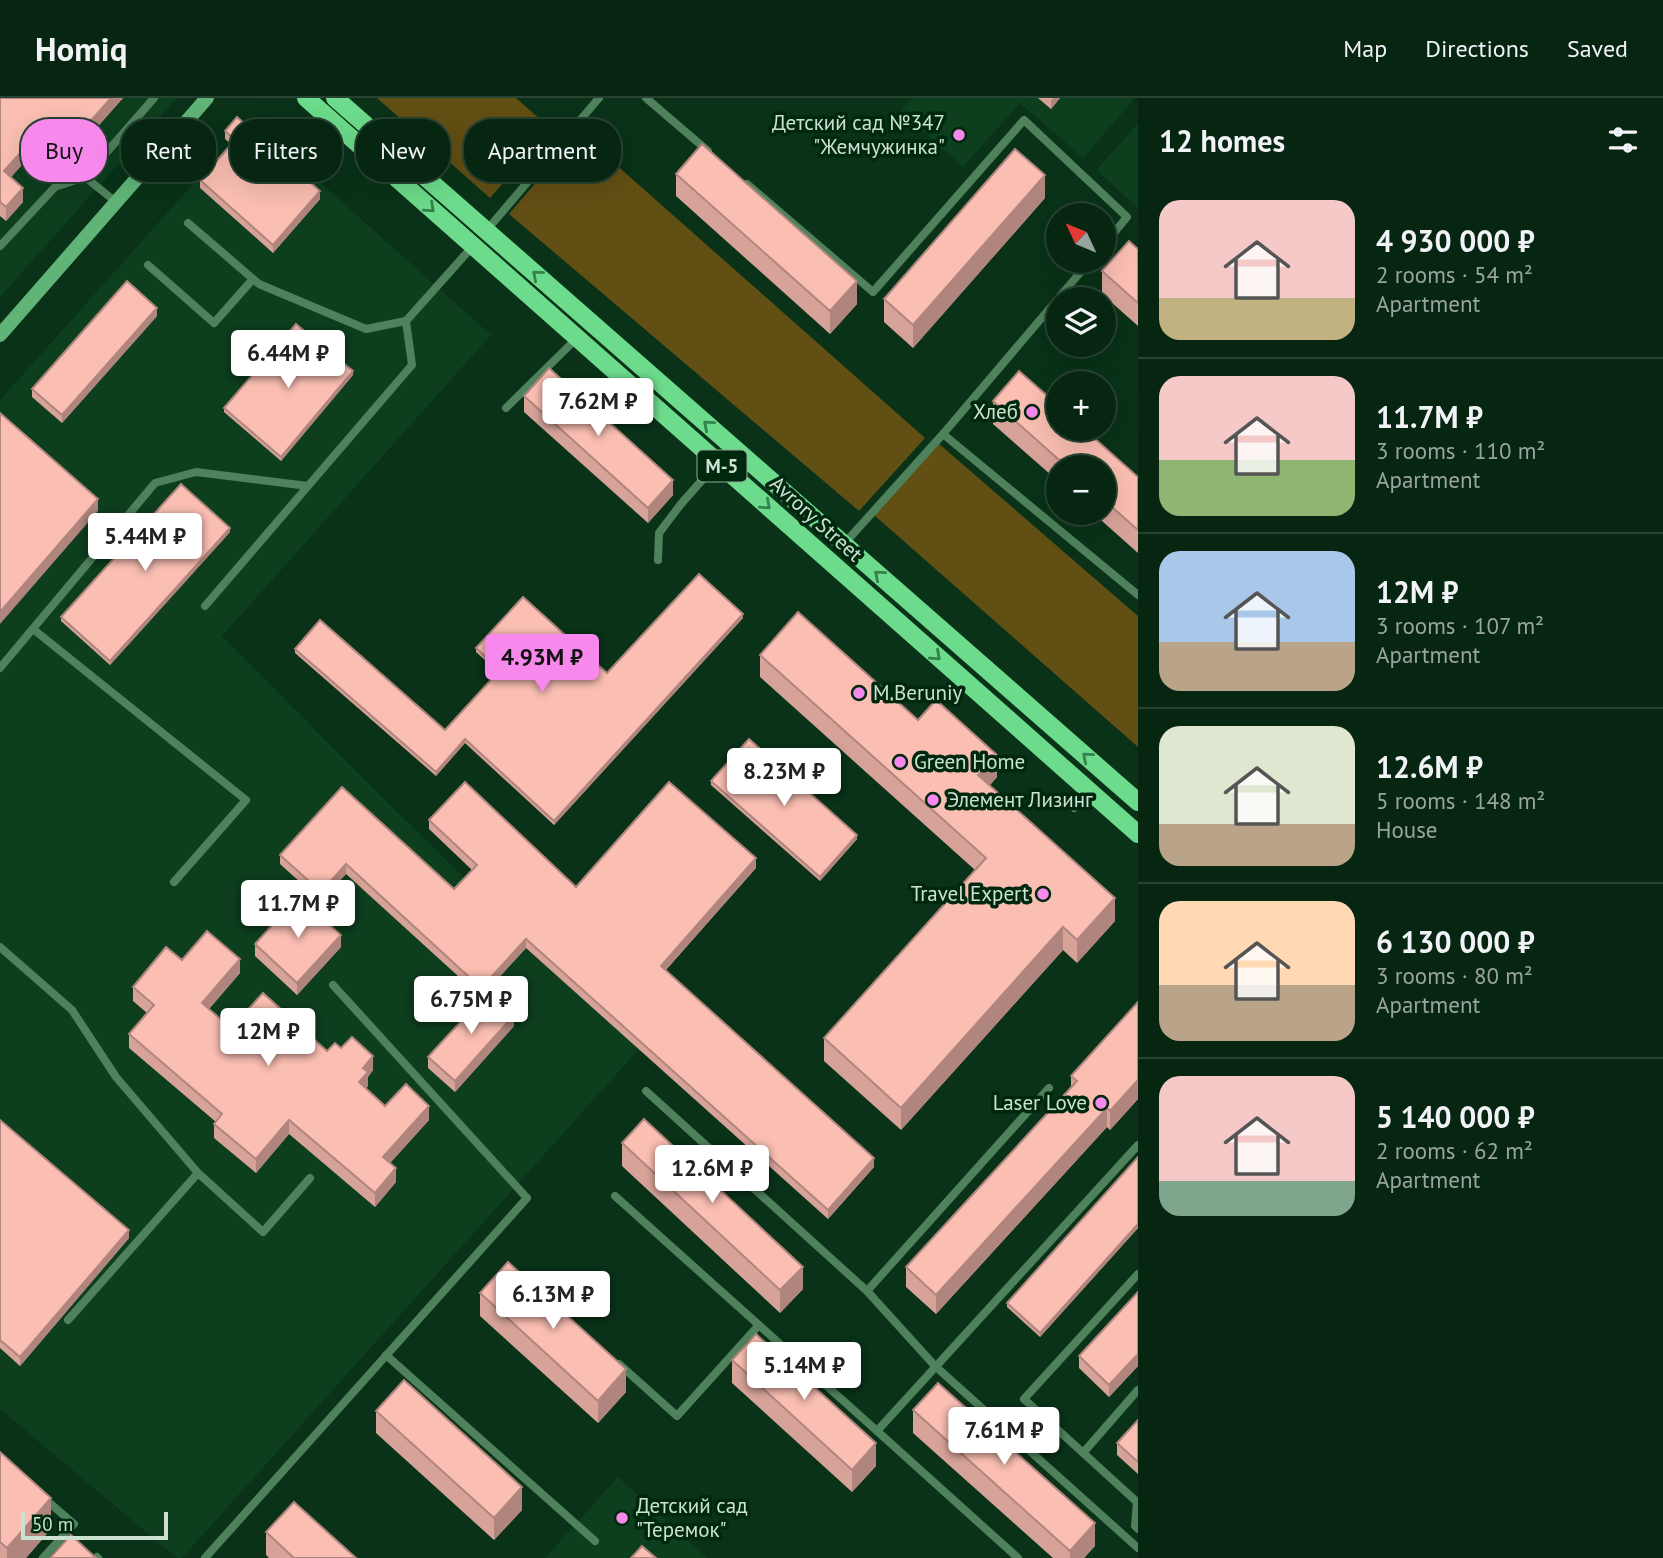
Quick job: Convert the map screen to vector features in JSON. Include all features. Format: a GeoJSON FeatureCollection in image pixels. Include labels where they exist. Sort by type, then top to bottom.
{"type":"FeatureCollection","features":[{"type":"Feature","properties":{"kind":"main road","name":"Avrory Street"},"geometry":{"type":"LineString","coordinates":[[306,98],[1138,834]]}},
{"type":"Feature","properties":{"kind":"main road","name":"Avrory Street"},"geometry":{"type":"LineString","coordinates":[[335,98],[1138,802]]}},
{"type":"Feature","properties":{"kind":"main road"},"geometry":{"type":"LineString","coordinates":[[0,335],[116,202],[200,100]]}},
{"type":"Feature","properties":{"kind":"lane"},"geometry":{"type":"LineString","coordinates":[[107,152],[154,98]]}},
{"type":"Feature","properties":{"kind":"lane"},"geometry":{"type":"LineString","coordinates":[[486,230],[599,98]]}},
{"type":"Feature","properties":{"kind":"lane"},"geometry":{"type":"LineString","coordinates":[[646,98],[718,160]]}},
{"type":"Feature","properties":{"kind":"lane"},"geometry":{"type":"LineString","coordinates":[[739,177],[873,292],[1024,121],[1111,203]]}},
{"type":"Feature","properties":{"kind":"lane"},"geometry":{"type":"LineString","coordinates":[[0,246],[55,187],[70,182]]}},
{"type":"Feature","properties":{"kind":"lane"},"geometry":{"type":"LineString","coordinates":[[91,182],[116,202]]}},
{"type":"Feature","properties":{"kind":"lane"},"geometry":{"type":"LineString","coordinates":[[1116,208],[1127,218],[1116,231]]}},
{"type":"Feature","properties":{"kind":"lane"},"geometry":{"type":"LineString","coordinates":[[188,223],[259,284],[366,329],[406,321],[473,246]]}},
{"type":"Feature","properties":{"kind":"lane"},"geometry":{"type":"LineString","coordinates":[[148,265],[214,323],[253,279]]}},
{"type":"Feature","properties":{"kind":"lane"},"geometry":{"type":"LineString","coordinates":[[844,544],[943,434],[1080,273]]}},
{"type":"Feature","properties":{"kind":"lane"},"geometry":{"type":"LineString","coordinates":[[205,606],[412,365],[406,321]]}},
{"type":"Feature","properties":{"kind":"lane"},"geometry":{"type":"LineString","coordinates":[[506,408],[577,338]]}},
{"type":"Feature","properties":{"kind":"lane"},"geometry":{"type":"LineString","coordinates":[[943,434],[1138,595]]}},
{"type":"Feature","properties":{"kind":"lane"},"geometry":{"type":"LineString","coordinates":[[658,560],[659,533],[718,462]]}},
{"type":"Feature","properties":{"kind":"lane"},"geometry":{"type":"LineString","coordinates":[[0,668],[155,482],[196,472],[308,486]]}},
{"type":"Feature","properties":{"kind":"lane"},"geometry":{"type":"LineString","coordinates":[[33,629],[246,800],[174,882]]}},
{"type":"Feature","properties":{"kind":"lane"},"geometry":{"type":"LineString","coordinates":[[1074,808],[1089,791]]}},
{"type":"Feature","properties":{"kind":"lane"},"geometry":{"type":"LineString","coordinates":[[0,947],[72,1010],[116,1077],[198,1173],[262,1232],[310,1178]]}},
{"type":"Feature","properties":{"kind":"lane"},"geometry":{"type":"LineString","coordinates":[[205,1558],[527,1198],[333,985]]}},
{"type":"Feature","properties":{"kind":"lane"},"geometry":{"type":"LineString","coordinates":[[867,1291],[1049,1088]]}},
{"type":"Feature","properties":{"kind":"lane"},"geometry":{"type":"LineString","coordinates":[[646,1091],[867,1291],[935,1366],[1138,1548]]}},
{"type":"Feature","properties":{"kind":"lane"},"geometry":{"type":"LineString","coordinates":[[877,1431],[1138,1145]]}},
{"type":"Feature","properties":{"kind":"lane"},"geometry":{"type":"LineString","coordinates":[[68,1320],[198,1173]]}},
{"type":"Feature","properties":{"kind":"lane"},"geometry":{"type":"LineString","coordinates":[[615,1196],[1018,1558]]}},
{"type":"Feature","properties":{"kind":"lane"},"geometry":{"type":"LineString","coordinates":[[1138,1274],[1024,1399],[1137,1502],[1135,1526],[1138,1529]]}},
{"type":"Feature","properties":{"kind":"lane"},"geometry":{"type":"LineString","coordinates":[[609,1354],[677,1416],[759,1325]]}},
{"type":"Feature","properties":{"kind":"lane"},"geometry":{"type":"LineString","coordinates":[[386,1355],[595,1542]]}},
{"type":"Feature","properties":{"kind":"lane"},"geometry":{"type":"LineString","coordinates":[[1083,1453],[1138,1390]]}},
{"type":"Feature","properties":{"kind":"lane"},"geometry":{"type":"LineString","coordinates":[[42,1496],[74,1524],[43,1558]]}},
{"type":"Feature","properties":{"kind":"shaded area"},"geometry":{"type":"Polygon","coordinates":[[[0,98],[177,98],[158,119],[121,119],[121,161],[107,177],[107,119],[21,119],[21,182],[102,182],[0,297],[0,98]]]}},
{"type":"Feature","properties":{"kind":"shaded area"},"geometry":{"type":"Polygon","coordinates":[[[377,98],[516,98],[540,119],[464,119],[464,175],[450,163],[450,119],[401,119],[377,98]]]}},
{"type":"Feature","properties":{"kind":"shaded area","name":"Детский сад №347 \"Жемчужинка\""},"geometry":{"type":"Polygon","coordinates":[[[912,98],[1135,98],[1083,158],[1020,103],[963,167],[900,111],[912,98]]]}},
{"type":"Feature","properties":{"kind":"shaded area"},"geometry":{"type":"Polygon","coordinates":[[[1138,124],[1138,208],[1096,170],[1138,124]]]}},
{"type":"Feature","properties":{"kind":"shaded area"},"geometry":{"type":"Polygon","coordinates":[[[230,142],[230,182],[319,182],[491,335],[222,636],[639,1049],[182,1558],[177,1558],[0,1409],[0,400],[195,182],[216,182],[216,158],[230,142]]]}},
{"type":"Feature","properties":{"kind":"shaded area"},"geometry":{"type":"Polygon","coordinates":[[[621,169],[925,438],[859,511],[509,214],[536,182],[621,182],[621,169]]]}},
{"type":"Feature","properties":{"kind":"shaded area"},"geometry":{"type":"Polygon","coordinates":[[[472,182],[504,182],[490,198],[472,182]]]}},
{"type":"Feature","properties":{"kind":"shaded area"},"geometry":{"type":"Polygon","coordinates":[[[938,443],[1138,616],[1138,747],[874,515],[938,443]]]}},
{"type":"Feature","properties":{"kind":"shaded area","name":"Детский сад \"Теремок\""},"geometry":{"type":"Polygon","coordinates":[[[618,1477],[707,1558],[545,1558],[618,1477]]]}},
{"type":"Feature","properties":{"kind":"building"},"geometry":{"type":"Polygon","coordinates":[[[0,98],[111,98],[92,119],[21,119],[21,152],[4,171],[23,188],[6,207],[0,202],[0,98]]]}},
{"type":"Feature","properties":{"kind":"building"},"geometry":{"type":"Polygon","coordinates":[[[702,144],[857,281],[830,311],[676,174],[702,144]]]}},
{"type":"Feature","properties":{"kind":"building"},"geometry":{"type":"Polygon","coordinates":[[[230,146],[230,182],[310,182],[320,191],[273,245],[202,182],[216,182],[216,162],[230,146]]]}},
{"type":"Feature","properties":{"kind":"building"},"geometry":{"type":"Polygon","coordinates":[[[1015,149],[1045,175],[913,325],[884,299],[1015,149]]]}},
{"type":"Feature","properties":{"kind":"building"},"geometry":{"type":"Polygon","coordinates":[[[1129,241],[1138,249],[1138,303],[1104,273],[1116,273],[1116,255],[1129,241]]]}},
{"type":"Feature","properties":{"kind":"building"},"geometry":{"type":"Polygon","coordinates":[[[127,281],[157,308],[62,415],[32,389],[127,281]]]}},
{"type":"Feature","properties":{"kind":"building"},"geometry":{"type":"Polygon","coordinates":[[[296,324],[353,371],[281,457],[224,408],[296,324]]]}},
{"type":"Feature","properties":{"kind":"building"},"geometry":{"type":"Polygon","coordinates":[[[549,368],[673,480],[648,508],[524,396],[549,368]]]}},
{"type":"Feature","properties":{"kind":"building"},"geometry":{"type":"Polygon","coordinates":[[[1019,371],[1046,395],[1046,441],[1098,441],[1113,455],[1054,455],[993,401],[1019,371]]]}},
{"type":"Feature","properties":{"kind":"building"},"geometry":{"type":"Polygon","coordinates":[[[0,413],[98,499],[0,612],[0,413]]]}},
{"type":"Feature","properties":{"kind":"building"},"geometry":{"type":"Polygon","coordinates":[[[1116,457],[1138,477],[1138,530],[1116,511],[1116,457]]]}},
{"type":"Feature","properties":{"kind":"building"},"geometry":{"type":"Polygon","coordinates":[[[181,484],[230,528],[110,661],[61,617],[181,484]]]}},
{"type":"Feature","properties":{"kind":"building"},"geometry":{"type":"Polygon","coordinates":[[[699,574],[743,614],[554,821],[465,739],[436,772],[295,649],[320,620],[445,730],[500,670],[476,648],[523,597],[607,673],[699,574]]]}},
{"type":"Feature","properties":{"kind":"building"},"geometry":{"type":"Polygon","coordinates":[[[798,612],[918,720],[936,700],[997,755],[978,775],[1115,898],[1077,940],[1063,927],[901,1108],[824,1038],[986,858],[760,655],[798,612]]]}},
{"type":"Feature","properties":{"kind":"building"},"geometry":{"type":"Polygon","coordinates":[[[749,739],[857,835],[820,877],[711,781],[749,739]]]}},
{"type":"Feature","properties":{"kind":"building"},"geometry":{"type":"Polygon","coordinates":[[[465,782],[576,887],[669,782],[756,858],[661,966],[874,1158],[828,1210],[526,939],[481,988],[346,864],[321,892],[280,855],[342,787],[454,889],[477,865],[429,820],[465,782]]]}},
{"type":"Feature","properties":{"kind":"building"},"geometry":{"type":"Polygon","coordinates":[[[298,897],[341,935],[297,983],[255,944],[298,897]]]}},
{"type":"Feature","properties":{"kind":"building"},"geometry":{"type":"Polygon","coordinates":[[[207,931],[240,959],[202,1003],[231,1028],[263,993],[327,1051],[335,1043],[341,1048],[352,1037],[373,1056],[363,1068],[368,1072],[359,1082],[385,1106],[406,1084],[429,1106],[383,1157],[396,1168],[375,1193],[289,1120],[256,1159],[214,1124],[222,1114],[129,1034],[154,1005],[133,987],[166,947],[182,960],[207,931]]]}},
{"type":"Feature","properties":{"kind":"building"},"geometry":{"type":"Polygon","coordinates":[[[488,992],[514,1015],[455,1081],[428,1057],[488,992]]]}},
{"type":"Feature","properties":{"kind":"building"},"geometry":{"type":"Polygon","coordinates":[[[1138,1002],[1138,1080],[1110,1111],[1107,1108],[936,1295],[906,1267],[1077,1081],[1071,1076],[1138,1002]]]}},
{"type":"Feature","properties":{"kind":"building"},"geometry":{"type":"Polygon","coordinates":[[[644,1119],[803,1267],[780,1290],[622,1143],[644,1119]]]}},
{"type":"Feature","properties":{"kind":"building"},"geometry":{"type":"Polygon","coordinates":[[[0,1120],[129,1230],[20,1357],[0,1340],[0,1120]]]}},
{"type":"Feature","properties":{"kind":"building"},"geometry":{"type":"Polygon","coordinates":[[[1138,1157],[1138,1224],[1040,1333],[1007,1303],[1138,1157]]]}},
{"type":"Feature","properties":{"kind":"building"},"geometry":{"type":"Polygon","coordinates":[[[508,1262],[626,1369],[598,1401],[480,1293],[508,1262]]]}},
{"type":"Feature","properties":{"kind":"building"},"geometry":{"type":"Polygon","coordinates":[[[1138,1292],[1138,1354],[1109,1385],[1079,1356],[1138,1292]]]}},
{"type":"Feature","properties":{"kind":"building"},"geometry":{"type":"Polygon","coordinates":[[[756,1334],[876,1443],[852,1470],[732,1360],[756,1334]]]}},
{"type":"Feature","properties":{"kind":"building"},"geometry":{"type":"Polygon","coordinates":[[[404,1380],[522,1487],[494,1518],[376,1411],[404,1380]]]}},
{"type":"Feature","properties":{"kind":"building"},"geometry":{"type":"Polygon","coordinates":[[[938,1383],[1095,1523],[1070,1551],[913,1410],[938,1383]]]}},
{"type":"Feature","properties":{"kind":"building"},"geometry":{"type":"Polygon","coordinates":[[[1138,1420],[1138,1462],[1117,1443],[1138,1420]]]}},
{"type":"Feature","properties":{"kind":"building"},"geometry":{"type":"Polygon","coordinates":[[[0,1452],[51,1498],[7,1548],[0,1542],[0,1452]]]}},
{"type":"Feature","properties":{"kind":"building"},"geometry":{"type":"Polygon","coordinates":[[[294,1502],[356,1558],[294,1558],[266,1532],[294,1502]]]}},
{"type":"Feature","properties":{"kind":"building"},"geometry":{"type":"Polygon","coordinates":[[[71,1535],[96,1558],[50,1558],[71,1535]]]}},
{"type":"Feature","properties":{"kind":"building"},"geometry":{"type":"Polygon","coordinates":[[[642,1546],[656,1558],[631,1558],[642,1546]]]}},
{"type":"Feature","properties":{"kind":"place","name":"Детский сад №347 \"Жемчужинка\""},"geometry":{"type":"Point","coordinates":[959,135]}},
{"type":"Feature","properties":{"kind":"place","name":"Хлеб"},"geometry":{"type":"Point","coordinates":[1032,412]}},
{"type":"Feature","properties":{"kind":"place","name":"M.Beruniy"},"geometry":{"type":"Point","coordinates":[859,693]}},
{"type":"Feature","properties":{"kind":"place","name":"Green Home"},"geometry":{"type":"Point","coordinates":[900,762]}},
{"type":"Feature","properties":{"kind":"place","name":"Элемент Лизинг"},"geometry":{"type":"Point","coordinates":[933,800]}},
{"type":"Feature","properties":{"kind":"place","name":"Travel Expert"},"geometry":{"type":"Point","coordinates":[1043,894]}},
{"type":"Feature","properties":{"kind":"place","name":"Laser Love"},"geometry":{"type":"Point","coordinates":[1101,1103]}},
{"type":"Feature","properties":{"kind":"place","name":"Детский сад \"Теремок\""},"geometry":{"type":"Point","coordinates":[622,1518]}}]}
